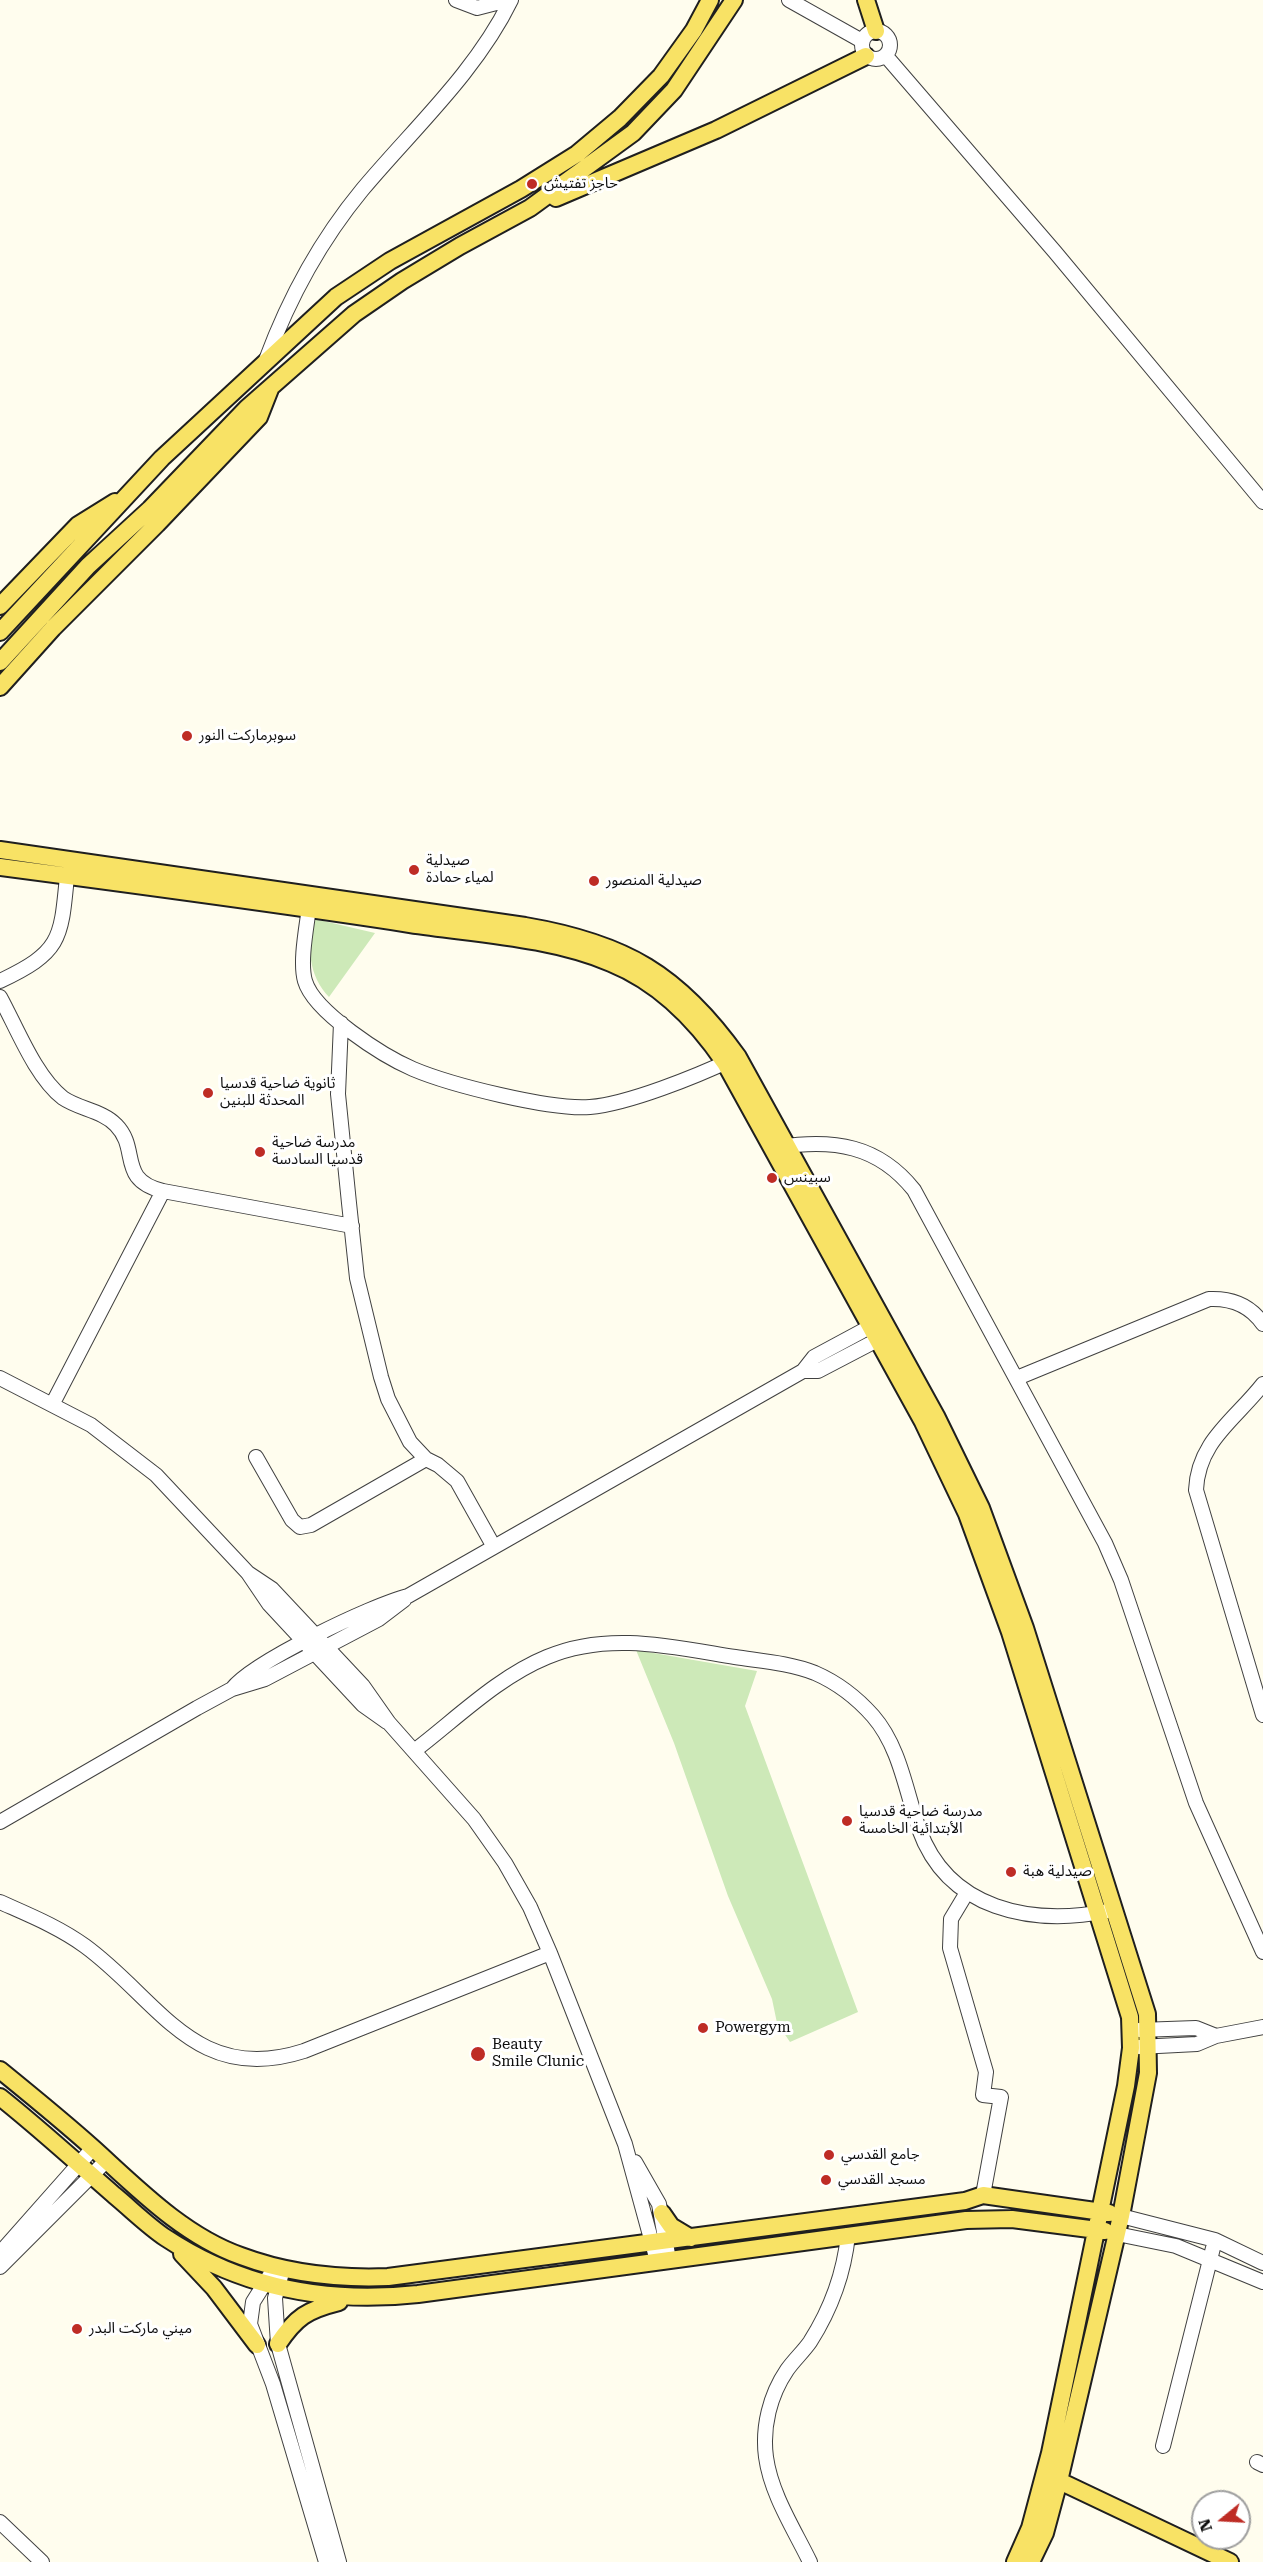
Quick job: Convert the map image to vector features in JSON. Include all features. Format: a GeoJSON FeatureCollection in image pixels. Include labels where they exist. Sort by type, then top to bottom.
{"type":"FeatureCollection","features":[{"type":"Feature","properties":{"kind":"main road"},"geometry":{"type":"LineString","coordinates":[[0,632],[186,434],[336,297],[390,261],[521,189],[577,154],[621,118],[661,76],[694,30],[710,0]]}},
{"type":"Feature","properties":{"kind":"main road"},"geometry":{"type":"LineString","coordinates":[[0,662],[88,566],[150,509],[271,387],[354,314],[402,281],[530,208],[633,133],[674,90],[734,0]]}},
{"type":"Feature","properties":{"kind":"main road"},"geometry":{"type":"LineString","coordinates":[[530,208],[653,158],[772,103],[868,43],[866,0]]}},
{"type":"Feature","properties":{"kind":"main road"},"geometry":{"type":"LineString","coordinates":[[0,687],[53,628],[157,525],[259,417],[271,387]]}},
{"type":"Feature","properties":{"kind":"main road"},"geometry":{"type":"LineString","coordinates":[[0,606],[78,525],[128,494]]}},
{"type":"Feature","properties":{"kind":"main road"},"geometry":{"type":"LineString","coordinates":[[0,850],[309,901],[596,942],[639,960],[659,973],[696,1004],[732,1060],[880,1330],[959,1462],[1000,1556],[1106,1912],[1127,2002],[1131,2039],[1122,2113],[1099,2211],[1074,2384]]}},
{"type":"Feature","properties":{"kind":"main road"},"geometry":{"type":"LineString","coordinates":[[0,867],[309,901]]}},
{"type":"Feature","properties":{"kind":"main road"},"geometry":{"type":"LineString","coordinates":[[1031,2562],[1045,2533],[1052,2478],[1074,2384],[1117,2234],[1145,2100],[1149,2038],[1143,1998],[1106,1912]]}},
{"type":"Feature","properties":{"kind":"main road"},"geometry":{"type":"LineString","coordinates":[[0,2070],[176,2219],[206,2240],[239,2256],[279,2268],[330,2277],[388,2277],[965,2201],[983,2195],[1121,2216]]}},
{"type":"Feature","properties":{"kind":"main road"},"geometry":{"type":"LineString","coordinates":[[0,2097],[164,2236],[214,2288],[257,2345]]}},
{"type":"Feature","properties":{"kind":"main road"},"geometry":{"type":"LineString","coordinates":[[662,2213],[671,2226],[691,2238]]}},
{"type":"Feature","properties":{"kind":"main road"},"geometry":{"type":"LineString","coordinates":[[164,2236],[197,2257],[232,2273],[296,2292],[354,2298],[418,2294],[989,2218],[1036,2221],[1117,2234]]}},
{"type":"Feature","properties":{"kind":"main road"},"geometry":{"type":"LineString","coordinates":[[821,2220],[823,2239]]}},
{"type":"Feature","properties":{"kind":"main road"},"geometry":{"type":"LineString","coordinates":[[278,2344],[298,2318],[311,2310],[354,2298]]}},
{"type":"Feature","properties":{"kind":"main road"},"geometry":{"type":"LineString","coordinates":[[1015,2562],[1052,2478]]}},
{"type":"Feature","properties":{"kind":"main road"},"geometry":{"type":"LineString","coordinates":[[1052,2478],[1230,2562]]}},
{"type":"Feature","properties":{"kind":"street"},"geometry":{"type":"LineString","coordinates":[[456,0],[477,8],[509,0]]}},
{"type":"Feature","properties":{"kind":"street"},"geometry":{"type":"LineString","coordinates":[[266,360],[289,304],[336,223],[477,56],[509,0]]}},
{"type":"Feature","properties":{"kind":"street"},"geometry":{"type":"LineString","coordinates":[[789,0],[868,43],[876,60],[886,56],[890,49],[889,40],[884,34],[868,43]]}},
{"type":"Feature","properties":{"kind":"street"},"geometry":{"type":"LineString","coordinates":[[886,56],[1055,252],[1263,502]]}},
{"type":"Feature","properties":{"kind":"street"},"geometry":{"type":"LineString","coordinates":[[0,981],[38,961],[50,950],[58,937],[63,921],[67,876]]}},
{"type":"Feature","properties":{"kind":"street"},"geometry":{"type":"LineString","coordinates":[[309,901],[305,981],[316,1000],[341,1023],[412,1069],[562,1107],[591,1107],[618,1102],[732,1060]]}},
{"type":"Feature","properties":{"kind":"street"},"geometry":{"type":"LineString","coordinates":[[0,997],[48,1083],[64,1099],[118,1126],[137,1178],[150,1188],[352,1226]]}},
{"type":"Feature","properties":{"kind":"street"},"geometry":{"type":"LineString","coordinates":[[341,1023],[339,1094],[357,1278],[381,1377],[397,1419],[417,1452],[438,1465],[457,1481],[494,1547]]}},
{"type":"Feature","properties":{"kind":"street"},"geometry":{"type":"LineString","coordinates":[[780,1147],[831,1145],[854,1149],[878,1157],[898,1170],[914,1190],[1109,1552],[1186,1777],[1263,1952]]}},
{"type":"Feature","properties":{"kind":"street"},"geometry":{"type":"LineString","coordinates":[[53,1403],[163,1191]]}},
{"type":"Feature","properties":{"kind":"street"},"geometry":{"type":"LineString","coordinates":[[1017,1378],[1209,1299],[1236,1302],[1248,1308],[1263,1324]]}},
{"type":"Feature","properties":{"kind":"street"},"geometry":{"type":"LineString","coordinates":[[232,1689],[257,1683],[387,1614],[408,1596],[803,1371],[814,1357],[880,1330]]}},
{"type":"Feature","properties":{"kind":"street"},"geometry":{"type":"LineString","coordinates":[[0,1378],[53,1403],[91,1425],[156,1475],[248,1573],[272,1589],[310,1640],[371,1695],[389,1723],[474,1818],[505,1863],[530,1907],[550,1953],[625,2144],[659,2242],[663,2260]]}},
{"type":"Feature","properties":{"kind":"street"},"geometry":{"type":"LineString","coordinates":[[1263,1384],[1202,1456],[1197,1473],[1196,1490],[1263,1715]]}},
{"type":"Feature","properties":{"kind":"street"},"geometry":{"type":"LineString","coordinates":[[256,1457],[292,1520],[300,1527],[311,1525],[426,1459]]}},
{"type":"Feature","properties":{"kind":"street"},"geometry":{"type":"LineString","coordinates":[[0,1831],[6,1820],[232,1689],[251,1671],[381,1605],[408,1596]]}},
{"type":"Feature","properties":{"kind":"street"},"geometry":{"type":"LineString","coordinates":[[414,1752],[520,1671],[548,1657],[577,1647],[607,1642],[638,1642],[790,1666],[814,1673],[837,1684],[858,1700],[875,1718],[892,1749],[925,1846],[949,1880],[966,1894],[1017,1912],[1053,1916],[1106,1912]]}},
{"type":"Feature","properties":{"kind":"street"},"geometry":{"type":"LineString","coordinates":[[966,1894],[951,1919],[950,1948],[986,2072],[983,2095],[1001,2097],[983,2195]]}},
{"type":"Feature","properties":{"kind":"street"},"geometry":{"type":"LineString","coordinates":[[0,1902],[56,1928],[85,1946],[188,2037],[223,2055],[243,2060],[284,2057],[303,2051],[550,1953]]}},
{"type":"Feature","properties":{"kind":"street"},"geometry":{"type":"LineString","coordinates":[[1131,2039],[1149,2038],[1197,2044],[1216,2036],[1260,2028],[1263,2014]]}},
{"type":"Feature","properties":{"kind":"street"},"geometry":{"type":"LineString","coordinates":[[625,2144],[662,2213],[659,2242]]}},
{"type":"Feature","properties":{"kind":"street"},"geometry":{"type":"LineString","coordinates":[[85,2170],[93,2148]]}},
{"type":"Feature","properties":{"kind":"street"},"geometry":{"type":"LineString","coordinates":[[0,2253],[47,2210],[85,2170],[106,2161]]}},
{"type":"Feature","properties":{"kind":"street"},"geometry":{"type":"LineString","coordinates":[[0,2267],[47,2210]]}},
{"type":"Feature","properties":{"kind":"street"},"geometry":{"type":"LineString","coordinates":[[1121,2216],[1215,2240],[1263,2263]]}},
{"type":"Feature","properties":{"kind":"street"},"geometry":{"type":"LineString","coordinates":[[1117,2234],[1157,2241],[1211,2258],[1263,2282]]}},
{"type":"Feature","properties":{"kind":"street"},"geometry":{"type":"LineString","coordinates":[[810,2562],[771,2479],[765,2435],[775,2391],[809,2343],[834,2295],[840,2280],[848,2235]]}},
{"type":"Feature","properties":{"kind":"street"},"geometry":{"type":"LineString","coordinates":[[1163,2446],[1215,2240]]}},
{"type":"Feature","properties":{"kind":"street"},"geometry":{"type":"LineString","coordinates":[[279,2268],[270,2285],[253,2302],[250,2324],[273,2384],[326,2562]]}},
{"type":"Feature","properties":{"kind":"street"},"geometry":{"type":"LineString","coordinates":[[270,2285],[278,2344],[339,2562]]}},
{"type":"Feature","properties":{"kind":"street"},"geometry":{"type":"LineString","coordinates":[[257,2345],[278,2344]]}},
{"type":"Feature","properties":{"kind":"street"},"geometry":{"type":"LineString","coordinates":[[0,2522],[42,2562]]}},
{"type":"Feature","properties":{"kind":"green space"},"geometry":{"type":"Polygon","coordinates":[[[315,919],[375,933],[329,997],[317,980],[311,961],[310,950],[315,919]]]}},
{"type":"Feature","properties":{"kind":"green space"},"geometry":{"type":"Polygon","coordinates":[[[636,1650],[757,1671],[745,1706],[858,2012],[790,2042],[777,2023],[772,1999],[728,1896],[674,1743],[636,1650]]]}},
{"type":"Feature","properties":{"kind":"place","name":"حاجز تفتيش"},"geometry":{"type":"Point","coordinates":[532,184]}},
{"type":"Feature","properties":{"kind":"place","name":"سوبرماركت النور"},"geometry":{"type":"Point","coordinates":[187,736]}},
{"type":"Feature","properties":{"kind":"place","name":"صيدلية لمياء حمادة"},"geometry":{"type":"Point","coordinates":[414,870]}},
{"type":"Feature","properties":{"kind":"place","name":"صيدلية المنصور"},"geometry":{"type":"Point","coordinates":[594,881]}},
{"type":"Feature","properties":{"kind":"place","name":"ثانوية ضاحية قدسيا المحدثة للبنين"},"geometry":{"type":"Point","coordinates":[208,1093]}},
{"type":"Feature","properties":{"kind":"place","name":"مدرسة ضاحية قدسيا السادسة"},"geometry":{"type":"Point","coordinates":[260,1152]}},
{"type":"Feature","properties":{"kind":"place","name":"سبينس"},"geometry":{"type":"Point","coordinates":[772,1178]}},
{"type":"Feature","properties":{"kind":"place","name":"مدرسة ضاحية قدسيا الأبتدائية الخامسة"},"geometry":{"type":"Point","coordinates":[847,1821]}},
{"type":"Feature","properties":{"kind":"place","name":"صيدلية هبة"},"geometry":{"type":"Point","coordinates":[1011,1872]}},
{"type":"Feature","properties":{"kind":"place","name":"Powergym"},"geometry":{"type":"Point","coordinates":[703,2028]}},
{"type":"Feature","properties":{"kind":"place","name":"Beauty Smile Clunic"},"geometry":{"type":"Point","coordinates":[478,2054]}},
{"type":"Feature","properties":{"kind":"place","name":"جامع القدسي"},"geometry":{"type":"Point","coordinates":[829,2155]}},
{"type":"Feature","properties":{"kind":"place","name":"مسجد القدسي"},"geometry":{"type":"Point","coordinates":[826,2180]}},
{"type":"Feature","properties":{"kind":"place","name":"ميني ماركت البدر"},"geometry":{"type":"Point","coordinates":[77,2329]}}]}
